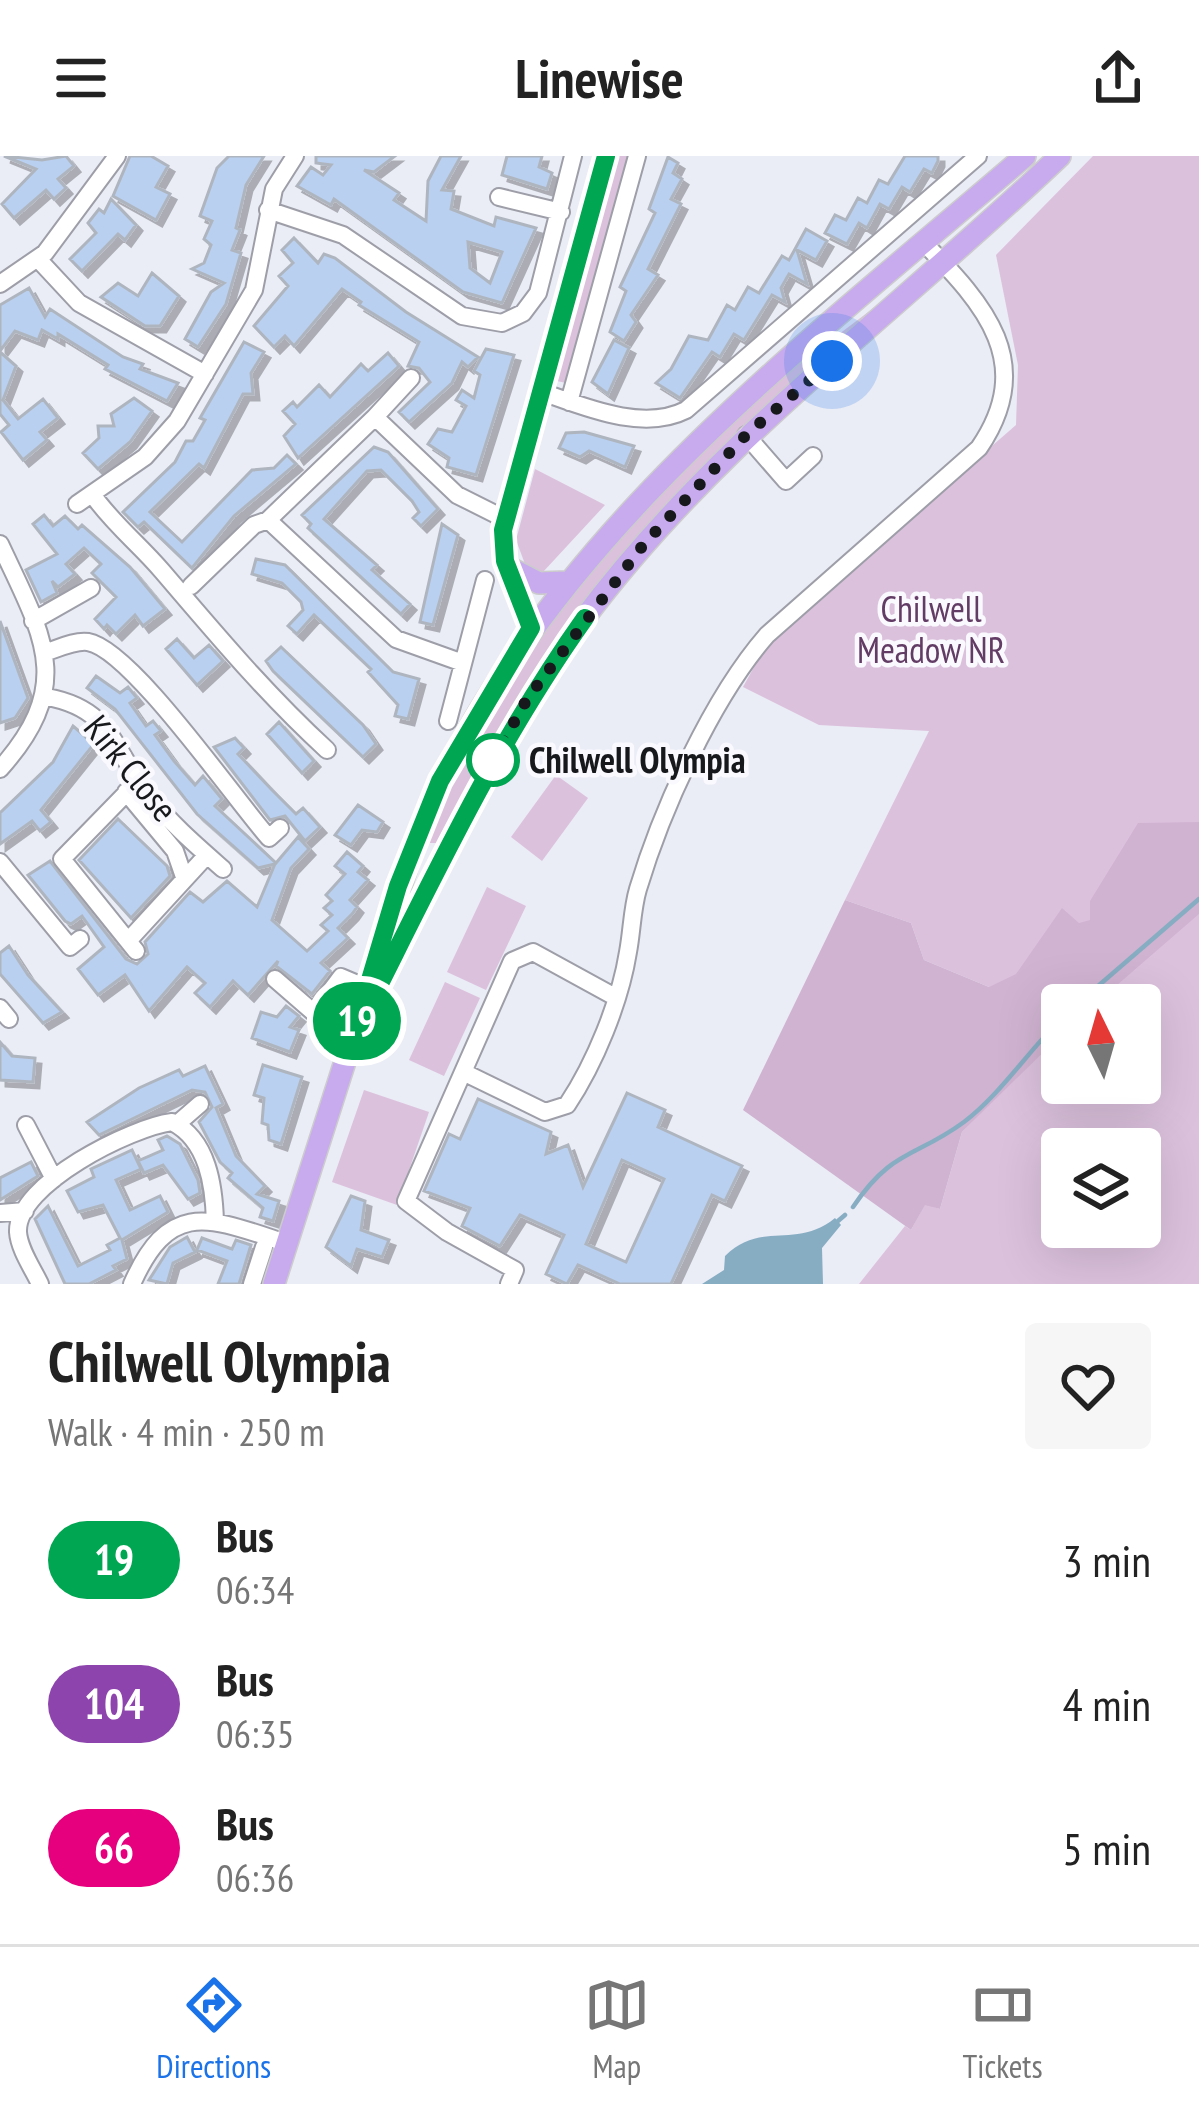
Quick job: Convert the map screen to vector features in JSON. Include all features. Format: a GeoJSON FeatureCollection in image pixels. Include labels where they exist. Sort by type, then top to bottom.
{"type":"FeatureCollection","features":[{"type":"Feature","properties":{"kind":"main road"},"geometry":{"type":"LineString","coordinates":[[531,628],[502,551],[505,519],[606,156]]}},
{"type":"Feature","properties":{"kind":"main road"},"geometry":{"type":"LineString","coordinates":[[274,1284],[275,1245],[353,1037],[398,886],[440,781],[531,628],[680,455],[1025,156]]}},
{"type":"Feature","properties":{"kind":"main road"},"geometry":{"type":"LineString","coordinates":[[353,1037],[527,699],[644,544],[746,435],[952,272],[1060,156]]}},
{"type":"Feature","properties":{"kind":"main road"},"geometry":{"type":"LineString","coordinates":[[508,567],[539,583],[566,582]]}},
{"type":"Feature","properties":{"kind":"street"},"geometry":{"type":"LineString","coordinates":[[0,284],[38,259],[117,156]]}},
{"type":"Feature","properties":{"kind":"street"},"geometry":{"type":"LineString","coordinates":[[295,156],[281,174],[268,209],[265,254],[254,290],[205,374],[158,446],[84,499],[214,619],[248,676],[327,750]]}},
{"type":"Feature","properties":{"kind":"street"},"geometry":{"type":"LineString","coordinates":[[268,209],[343,235],[462,316],[492,323],[515,318],[531,305],[561,212],[573,156]]}},
{"type":"Feature","properties":{"kind":"street"},"geometry":{"type":"LineString","coordinates":[[569,402],[637,156]]}},
{"type":"Feature","properties":{"kind":"street"},"geometry":{"type":"LineString","coordinates":[[542,392],[656,420],[686,410],[978,156]]}},
{"type":"Feature","properties":{"kind":"street"},"geometry":{"type":"LineString","coordinates":[[499,197],[561,212]]}},
{"type":"Feature","properties":{"kind":"street"},"geometry":{"type":"LineString","coordinates":[[463,1072],[528,1105],[560,1111],[573,1096],[616,998],[637,892],[653,846],[745,662],[766,635],[980,448],[997,420],[1004,383],[997,330],[924,243]]}},
{"type":"Feature","properties":{"kind":"street"},"geometry":{"type":"LineString","coordinates":[[38,259],[79,303],[205,374]]}},
{"type":"Feature","properties":{"kind":"street"},"geometry":{"type":"LineString","coordinates":[[191,586],[254,525],[268,520],[411,378]]}},
{"type":"Feature","properties":{"kind":"street"},"geometry":{"type":"LineString","coordinates":[[375,417],[457,495],[505,519]]}},
{"type":"Feature","properties":{"kind":"street"},"geometry":{"type":"LineString","coordinates":[[746,435],[786,481],[813,456]]}},
{"type":"Feature","properties":{"kind":"street"},"geometry":{"type":"LineString","coordinates":[[268,520],[396,639],[463,663]]}},
{"type":"Feature","properties":{"kind":"street"},"geometry":{"type":"LineString","coordinates":[[0,544],[44,653],[46,697],[34,724],[0,769]]}},
{"type":"Feature","properties":{"kind":"street"},"geometry":{"type":"LineString","coordinates":[[448,721],[485,580]]}},
{"type":"Feature","properties":{"kind":"street"},"geometry":{"type":"LineString","coordinates":[[33,621],[91,588]]}},
{"type":"Feature","properties":{"kind":"street"},"geometry":{"type":"LineString","coordinates":[[44,653],[85,641],[107,649],[269,838],[280,828]]}},
{"type":"Feature","properties":{"kind":"street","name":"Kirk Close"},"geometry":{"type":"LineString","coordinates":[[46,697],[80,706],[100,720],[133,786],[195,867],[223,869]]}},
{"type":"Feature","properties":{"kind":"street"},"geometry":{"type":"LineString","coordinates":[[193,745],[210,731]]}},
{"type":"Feature","properties":{"kind":"street"},"geometry":{"type":"LineString","coordinates":[[133,786],[176,851],[195,867],[132,946],[62,859],[133,786]]}},
{"type":"Feature","properties":{"kind":"street"},"geometry":{"type":"LineString","coordinates":[[0,862],[70,947],[80,939]]}},
{"type":"Feature","properties":{"kind":"street"},"geometry":{"type":"LineString","coordinates":[[593,981],[611,976],[629,950]]}},
{"type":"Feature","properties":{"kind":"street"},"geometry":{"type":"LineString","coordinates":[[509,1284],[515,1270],[447,1232],[406,1201],[512,961],[533,952],[593,981],[616,998]]}},
{"type":"Feature","properties":{"kind":"street"},"geometry":{"type":"LineString","coordinates":[[314,1012],[341,977],[367,988]]}},
{"type":"Feature","properties":{"kind":"street"},"geometry":{"type":"LineString","coordinates":[[275,979],[353,1037]]}},
{"type":"Feature","properties":{"kind":"street"},"geometry":{"type":"LineString","coordinates":[[40,1284],[18,1234],[25,1211],[55,1179],[136,1130],[177,1124],[200,1104]]}},
{"type":"Feature","properties":{"kind":"street"},"geometry":{"type":"LineString","coordinates":[[177,1124],[190,1135],[213,1181],[215,1222]]}},
{"type":"Feature","properties":{"kind":"street"},"geometry":{"type":"LineString","coordinates":[[26,1125],[55,1179]]}},
{"type":"Feature","properties":{"kind":"street"},"geometry":{"type":"LineString","coordinates":[[0,1213],[25,1211]]}},
{"type":"Feature","properties":{"kind":"street"},"geometry":{"type":"LineString","coordinates":[[132,1284],[142,1255],[159,1236],[182,1224],[215,1222],[275,1245],[252,1284]]}},
{"type":"Feature","properties":{"kind":"green space"},"geometry":{"type":"Polygon","coordinates":[[[619,156],[629,156],[566,383],[557,381],[619,156]]]}},
{"type":"Feature","properties":{"kind":"green space","name":"Chilwell Meadow NR"},"geometry":{"type":"Polygon","coordinates":[[[1093,156],[1199,156],[1199,1284],[859,1284],[905,1226],[911,1230],[925,1204],[940,1209],[962,1132],[1035,1058],[989,987],[924,960],[911,923],[845,900],[929,731],[819,725],[743,687],[764,649],[797,616],[1016,425],[1018,365],[996,255],[1093,156]]]}},
{"type":"Feature","properties":{"kind":"green space"},"geometry":{"type":"Polygon","coordinates":[[[916,276],[746,424],[655,518],[552,651],[436,843],[426,843],[444,792],[545,624],[680,466],[790,371],[916,276]]]}},
{"type":"Feature","properties":{"kind":"green space"},"geometry":{"type":"Polygon","coordinates":[[[535,469],[605,505],[543,572],[525,564],[516,540],[535,469]]]}},
{"type":"Feature","properties":{"kind":"green space"},"geometry":{"type":"Polygon","coordinates":[[[556,775],[588,798],[542,861],[511,837],[556,775]]]}},
{"type":"Feature","properties":{"kind":"green space"},"geometry":{"type":"Polygon","coordinates":[[[487,887],[526,906],[486,990],[447,972],[487,887]]]}},
{"type":"Feature","properties":{"kind":"green space"},"geometry":{"type":"Polygon","coordinates":[[[445,982],[480,998],[444,1076],[409,1060],[445,982]]]}},
{"type":"Feature","properties":{"kind":"green space"},"geometry":{"type":"Polygon","coordinates":[[[364,1090],[429,1112],[397,1205],[332,1182],[364,1090]]]}},
{"type":"Feature","properties":{"kind":"shaded area"},"geometry":{"type":"Polygon","coordinates":[[[1199,822],[1199,914],[1118,984],[1041,984],[1041,1055],[962,1132],[940,1209],[925,1205],[911,1230],[743,1110],[845,900],[911,923],[924,960],[989,987],[1016,974],[1062,908],[1079,923],[1090,920],[1090,901],[1138,823],[1199,822]]]}},
{"type":"Feature","properties":{"kind":"water"},"geometry":{"type":"Polygon","coordinates":[[[835,1218],[841,1225],[822,1248],[823,1284],[702,1284],[724,1270],[725,1256],[738,1245],[806,1232],[835,1218]]]}},
{"type":"Feature","properties":{"kind":"building"},"geometry":{"type":"Polygon","coordinates":[[[4,156],[42,160],[66,156],[74,166],[58,179],[66,188],[54,199],[46,190],[14,218],[2,204],[36,169],[4,156]]]}},
{"type":"Feature","properties":{"kind":"building"},"geometry":{"type":"Polygon","coordinates":[[[130,156],[151,156],[168,166],[156,187],[170,194],[156,220],[113,196],[130,156]]]}},
{"type":"Feature","properties":{"kind":"building"},"geometry":{"type":"Polygon","coordinates":[[[229,156],[264,156],[246,185],[236,228],[240,230],[232,250],[241,253],[226,304],[198,347],[185,339],[211,292],[224,283],[192,269],[204,263],[211,245],[204,239],[212,221],[200,216],[217,168],[229,156]]]}},
{"type":"Feature","properties":{"kind":"building"},"geometry":{"type":"Polygon","coordinates":[[[316,156],[395,156],[374,172],[364,170],[399,193],[394,200],[426,221],[428,181],[441,156],[461,156],[442,190],[454,191],[451,209],[494,226],[496,217],[536,228],[502,303],[463,292],[334,199],[331,205],[297,186],[311,167],[323,175],[331,165],[316,163],[316,156]],[[468,242],[470,268],[490,283],[502,252],[468,242]]]}},
{"type":"Feature","properties":{"kind":"building"},"geometry":{"type":"Polygon","coordinates":[[[507,156],[542,156],[539,167],[552,173],[547,189],[502,175],[507,156]]]}},
{"type":"Feature","properties":{"kind":"building"},"geometry":{"type":"Polygon","coordinates":[[[905,156],[938,156],[938,161],[932,173],[924,169],[910,192],[902,187],[889,209],[880,204],[867,228],[859,223],[847,244],[825,233],[835,215],[846,220],[858,198],[867,203],[879,180],[888,184],[905,156]]]}},
{"type":"Feature","properties":{"kind":"building"},"geometry":{"type":"Polygon","coordinates":[[[668,157],[678,163],[673,173],[682,179],[671,199],[681,204],[648,269],[658,275],[631,315],[636,322],[624,341],[610,332],[626,291],[620,287],[655,213],[649,209],[668,157]]]}},
{"type":"Feature","properties":{"kind":"building"},"geometry":{"type":"Polygon","coordinates":[[[111,199],[136,225],[125,240],[118,234],[82,271],[70,259],[96,233],[88,223],[99,209],[104,213],[111,199]]]}},
{"type":"Feature","properties":{"kind":"building"},"geometry":{"type":"Polygon","coordinates":[[[806,229],[827,241],[816,260],[797,250],[807,284],[789,274],[781,288],[785,302],[772,295],[744,340],[734,334],[720,357],[712,352],[680,398],[656,383],[671,369],[689,336],[708,340],[727,305],[735,310],[748,287],[759,293],[782,256],[789,260],[806,229]]]}},
{"type":"Feature","properties":{"kind":"building"},"geometry":{"type":"Polygon","coordinates":[[[294,238],[318,263],[324,254],[335,258],[406,312],[478,357],[468,367],[462,362],[452,383],[409,422],[399,412],[430,382],[419,368],[408,366],[419,342],[342,289],[294,346],[285,336],[274,347],[254,326],[288,286],[279,276],[293,263],[282,250],[294,238]]]}},
{"type":"Feature","properties":{"kind":"building"},"geometry":{"type":"Polygon","coordinates":[[[152,273],[179,296],[160,326],[145,326],[101,297],[118,283],[138,296],[152,273]]]}},
{"type":"Feature","properties":{"kind":"building"},"geometry":{"type":"Polygon","coordinates":[[[29,288],[45,317],[50,309],[123,357],[143,364],[140,369],[178,383],[167,401],[105,369],[108,365],[58,334],[58,339],[42,330],[38,340],[15,331],[0,351],[0,305],[29,288]]]}},
{"type":"Feature","properties":{"kind":"building"},"geometry":{"type":"Polygon","coordinates":[[[614,340],[629,348],[608,394],[592,382],[614,340]]]}},
{"type":"Feature","properties":{"kind":"building"},"geometry":{"type":"Polygon","coordinates":[[[244,342],[264,352],[251,373],[253,394],[243,394],[204,468],[199,464],[150,512],[182,542],[252,470],[274,468],[287,455],[296,464],[234,516],[192,568],[144,522],[138,527],[123,512],[175,462],[186,441],[193,441],[205,420],[200,418],[244,342]]]}},
{"type":"Feature","properties":{"kind":"building"},"geometry":{"type":"Polygon","coordinates":[[[486,349],[514,355],[476,475],[447,467],[449,458],[428,444],[438,429],[452,432],[466,406],[456,400],[462,390],[474,398],[480,375],[474,371],[486,349]]]}},
{"type":"Feature","properties":{"kind":"building"},"geometry":{"type":"Polygon","coordinates":[[[0,352],[16,366],[3,400],[18,419],[43,399],[58,418],[40,432],[47,440],[23,460],[1,432],[9,425],[0,414],[0,352]]]}},
{"type":"Feature","properties":{"kind":"building"},"geometry":{"type":"Polygon","coordinates":[[[388,353],[399,366],[298,458],[284,436],[295,424],[283,411],[293,402],[297,407],[319,385],[330,397],[361,364],[368,371],[388,353]]]}},
{"type":"Feature","properties":{"kind":"building"},"geometry":{"type":"Polygon","coordinates":[[[134,398],[152,411],[130,442],[98,469],[83,453],[99,438],[98,426],[114,426],[111,414],[134,398]]]}},
{"type":"Feature","properties":{"kind":"building"},"geometry":{"type":"Polygon","coordinates":[[[584,432],[634,446],[625,467],[589,451],[580,457],[559,448],[566,433],[584,432]]]}},
{"type":"Feature","properties":{"kind":"building"},"geometry":{"type":"Polygon","coordinates":[[[374,447],[388,452],[438,509],[421,526],[413,518],[419,512],[412,501],[381,470],[367,471],[324,519],[377,565],[372,570],[410,604],[401,614],[308,528],[311,524],[302,515],[374,447]]]}},
{"type":"Feature","properties":{"kind":"building"},"geometry":{"type":"Polygon","coordinates":[[[44,515],[53,526],[65,516],[78,529],[82,525],[130,567],[165,609],[143,626],[135,615],[116,634],[107,625],[104,629],[95,619],[116,597],[92,573],[101,564],[84,548],[66,564],[75,574],[58,587],[52,581],[57,593],[41,602],[26,570],[57,554],[33,524],[44,515]]]}},
{"type":"Feature","properties":{"kind":"building"},"geometry":{"type":"Polygon","coordinates":[[[442,524],[458,535],[433,625],[420,622],[442,524]]]}},
{"type":"Feature","properties":{"kind":"building"},"geometry":{"type":"Polygon","coordinates":[[[256,559],[285,565],[393,672],[419,679],[408,719],[395,716],[398,705],[368,672],[371,669],[314,615],[297,634],[288,626],[303,610],[301,602],[282,583],[252,574],[256,559]]]}},
{"type":"Feature","properties":{"kind":"building"},"geometry":{"type":"Polygon","coordinates":[[[0,621],[28,698],[15,718],[0,723],[0,621]]]}},
{"type":"Feature","properties":{"kind":"building"},"geometry":{"type":"Polygon","coordinates":[[[177,639],[194,658],[209,645],[223,661],[197,685],[166,649],[177,639]]]}},
{"type":"Feature","properties":{"kind":"building"},"geometry":{"type":"Polygon","coordinates":[[[281,647],[363,725],[376,744],[363,757],[273,671],[266,661],[281,647]]]}},
{"type":"Feature","properties":{"kind":"building"},"geometry":{"type":"Polygon","coordinates":[[[96,676],[120,693],[128,687],[137,698],[130,703],[146,726],[153,721],[161,731],[155,735],[174,761],[195,785],[203,776],[222,799],[215,806],[276,863],[298,837],[309,849],[291,868],[272,920],[307,951],[328,931],[321,925],[332,915],[324,908],[332,901],[326,895],[345,874],[335,866],[347,852],[363,866],[358,872],[368,880],[350,900],[357,907],[338,928],[348,938],[321,963],[330,971],[312,994],[276,966],[278,961],[248,995],[233,981],[210,1007],[195,993],[205,983],[187,967],[149,1011],[125,975],[98,995],[78,969],[104,947],[82,916],[71,924],[65,921],[28,875],[50,861],[126,959],[137,964],[148,954],[145,942],[190,892],[203,902],[227,881],[257,907],[275,864],[258,868],[197,814],[115,709],[87,688],[96,676]]]}},
{"type":"Feature","properties":{"kind":"building"},"geometry":{"type":"Polygon","coordinates":[[[279,722],[314,761],[302,773],[267,734],[279,722]]]}},
{"type":"Feature","properties":{"kind":"building"},"geometry":{"type":"Polygon","coordinates":[[[73,726],[94,744],[41,810],[51,822],[40,831],[32,821],[0,844],[0,813],[53,762],[73,726]]]}},
{"type":"Feature","properties":{"kind":"building"},"geometry":{"type":"Polygon","coordinates":[[[235,738],[244,748],[238,754],[272,790],[296,814],[303,808],[320,827],[305,841],[285,816],[270,820],[214,747],[235,738]]]}},
{"type":"Feature","properties":{"kind":"building"},"geometry":{"type":"Polygon","coordinates":[[[358,805],[383,822],[377,832],[362,830],[351,845],[335,835],[358,805]]]}},
{"type":"Feature","properties":{"kind":"building"},"geometry":{"type":"Polygon","coordinates":[[[118,819],[167,866],[170,876],[131,918],[79,860],[118,819]]]}},
{"type":"Feature","properties":{"kind":"building"},"geometry":{"type":"Polygon","coordinates":[[[9,946],[62,1012],[43,1023],[0,974],[0,953],[9,946]]]}},
{"type":"Feature","properties":{"kind":"building"},"geometry":{"type":"Polygon","coordinates":[[[286,1006],[299,1016],[290,1027],[299,1030],[290,1052],[252,1038],[261,1012],[277,1017],[286,1006]]]}},
{"type":"Feature","properties":{"kind":"building"},"geometry":{"type":"Polygon","coordinates":[[[0,1042],[12,1056],[35,1058],[33,1082],[0,1080],[0,1042]]]}},
{"type":"Feature","properties":{"kind":"building"},"geometry":{"type":"Polygon","coordinates":[[[263,1065],[302,1077],[281,1144],[269,1140],[268,1125],[262,1123],[264,1098],[254,1095],[263,1065]]]}},
{"type":"Feature","properties":{"kind":"building"},"geometry":{"type":"Polygon","coordinates":[[[205,1066],[223,1104],[216,1108],[236,1156],[265,1186],[257,1194],[279,1201],[273,1221],[260,1217],[263,1208],[228,1178],[232,1173],[220,1162],[199,1122],[212,1107],[205,1092],[192,1090],[99,1135],[87,1122],[139,1088],[179,1070],[183,1076],[205,1066]]]}},
{"type":"Feature","properties":{"kind":"building"},"geometry":{"type":"Polygon","coordinates":[[[627,1093],[665,1110],[658,1127],[742,1166],[725,1201],[712,1195],[671,1284],[620,1284],[578,1265],[567,1284],[546,1274],[564,1235],[520,1215],[500,1246],[462,1226],[470,1208],[424,1191],[449,1134],[460,1139],[478,1099],[551,1132],[546,1154],[568,1145],[583,1187],[627,1093]],[[622,1160],[586,1244],[626,1262],[664,1179],[622,1160]]]}},
{"type":"Feature","properties":{"kind":"building"},"geometry":{"type":"Polygon","coordinates":[[[167,1136],[180,1144],[198,1180],[200,1193],[188,1199],[163,1165],[144,1173],[138,1161],[163,1150],[158,1140],[167,1136]]]}},
{"type":"Feature","properties":{"kind":"building"},"geometry":{"type":"Polygon","coordinates":[[[132,1150],[141,1169],[116,1180],[130,1210],[160,1196],[168,1212],[122,1240],[127,1259],[113,1266],[116,1270],[89,1284],[65,1284],[35,1219],[48,1206],[78,1266],[110,1250],[107,1245],[120,1238],[103,1205],[78,1212],[67,1191],[94,1177],[91,1169],[132,1150]]]}},
{"type":"Feature","properties":{"kind":"building"},"geometry":{"type":"Polygon","coordinates":[[[31,1162],[38,1176],[0,1200],[0,1178],[31,1162]]]}},
{"type":"Feature","properties":{"kind":"building"},"geometry":{"type":"Polygon","coordinates":[[[351,1196],[365,1201],[361,1230],[389,1240],[382,1257],[357,1249],[351,1266],[326,1247],[351,1196]]]}},
{"type":"Feature","properties":{"kind":"building"},"geometry":{"type":"Polygon","coordinates":[[[187,1237],[195,1252],[173,1263],[167,1284],[149,1280],[170,1247],[187,1237]]]}},
{"type":"Feature","properties":{"kind":"building"},"geometry":{"type":"Polygon","coordinates":[[[202,1238],[232,1249],[236,1240],[251,1245],[239,1284],[218,1284],[227,1261],[197,1250],[202,1238]]]}},
{"type":"Feature","properties":{"kind":"waterway"},"geometry":{"type":"LineString","coordinates":[[1100,984],[1199,899]]}},
{"type":"Feature","properties":{"kind":"waterway"},"geometry":{"type":"LineString","coordinates":[[853,1207],[892,1164],[947,1134],[977,1111],[1041,1041]]}},
{"type":"Feature","properties":{"kind":"waterway"},"geometry":{"type":"LineString","coordinates":[[838,1221],[845,1215]]}},
{"type":"Feature","properties":{"kind":"bus line","name":"19"},"geometry":{"type":"LineString","coordinates":[[585,618],[527,699],[455,828],[353,1037],[398,886],[440,781],[531,628],[502,551],[503,530],[606,156]]}},
{"type":"Feature","properties":{"kind":"place","name":"Chilwell Olympia"},"geometry":{"type":"Point","coordinates":[493,760]}},
{"type":"Feature","properties":{"kind":"route"},"geometry":{"type":"LineString","coordinates":[[493,760],[491,764],[527,699],[644,544],[746,435],[832,361]]}}]}
